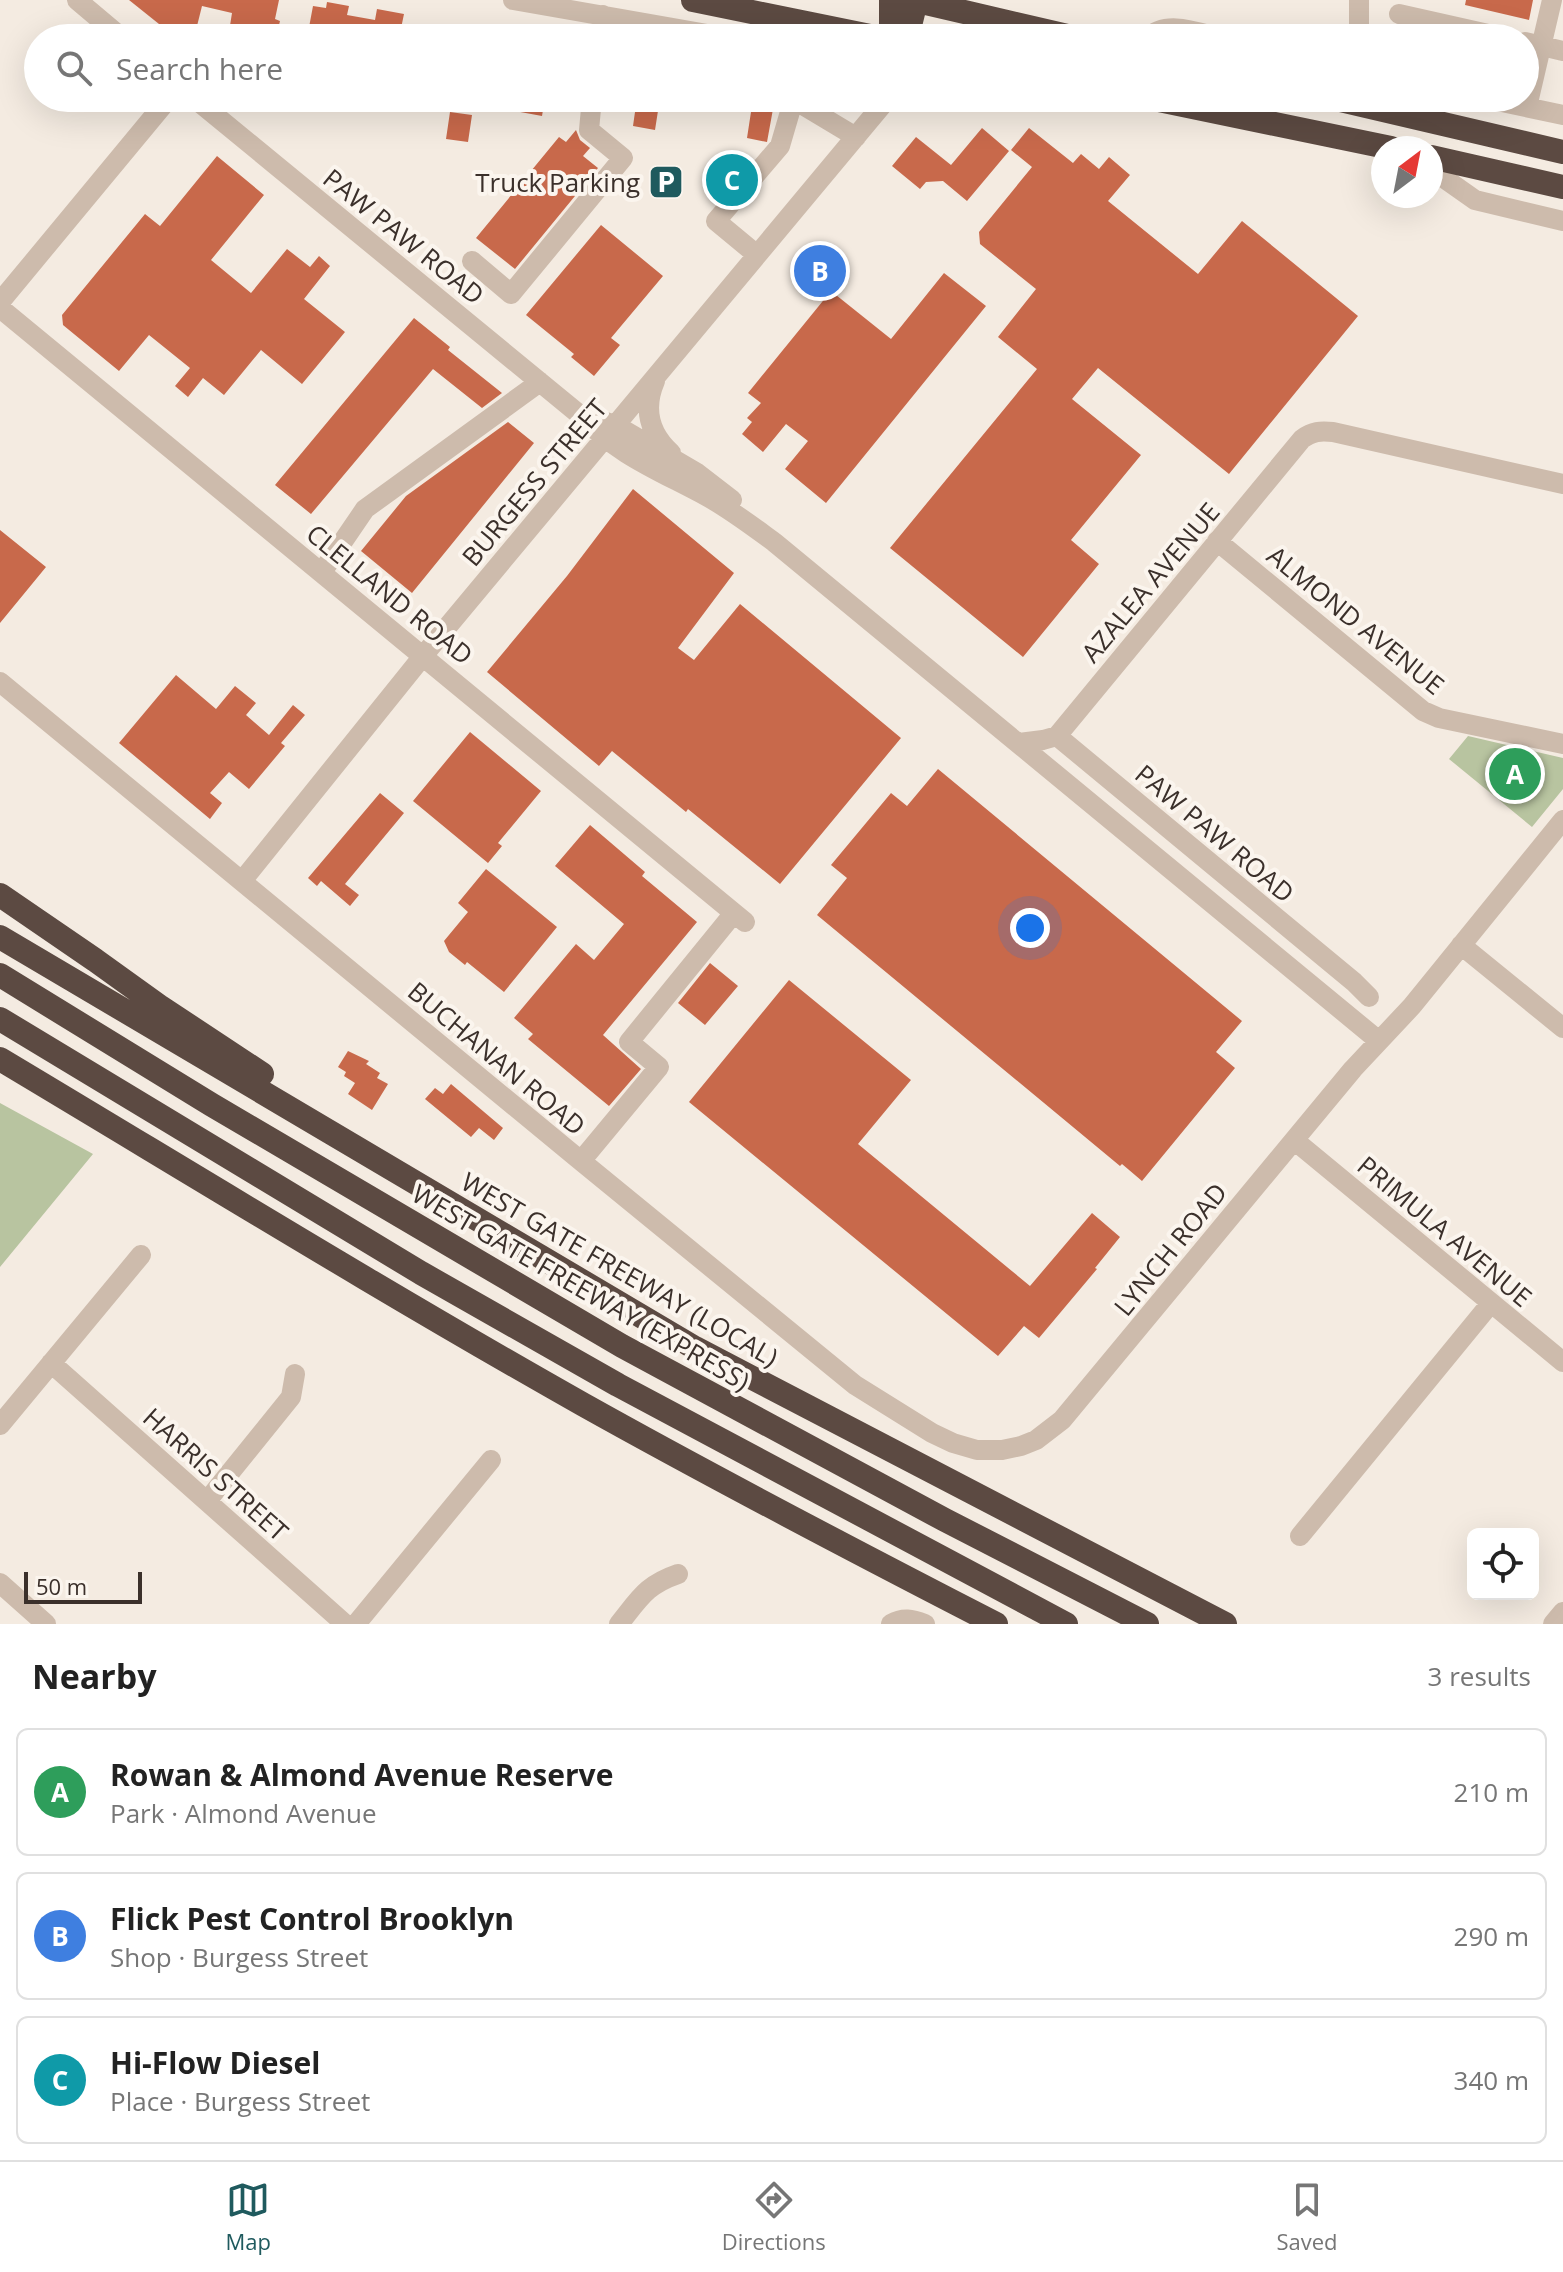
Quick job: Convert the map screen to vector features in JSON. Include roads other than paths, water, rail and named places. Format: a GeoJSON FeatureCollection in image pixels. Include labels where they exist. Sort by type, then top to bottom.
{"type":"FeatureCollection","features":[{"type":"Feature","properties":{"kind":"highway"},"geometry":{"type":"LineString","coordinates":[[693,0],[801,24]]}},
{"type":"Feature","properties":{"kind":"highway"},"geometry":{"type":"LineString","coordinates":[[891,0],[891,24]]}},
{"type":"Feature","properties":{"kind":"highway"},"geometry":{"type":"LineString","coordinates":[[910,24],[915,0],[1017,24]]}},
{"type":"Feature","properties":{"kind":"highway"},"geometry":{"type":"LineString","coordinates":[[1217,112],[1371,144]]}},
{"type":"Feature","properties":{"kind":"highway"},"geometry":{"type":"LineString","coordinates":[[1392,112],[1563,152]]}},
{"type":"Feature","properties":{"kind":"highway"},"geometry":{"type":"LineString","coordinates":[[1443,160],[1563,187]]}},
{"type":"Feature","properties":{"kind":"highway"},"geometry":{"type":"LineString","coordinates":[[0,895],[171,1015],[606,1296]]}},
{"type":"Feature","properties":{"kind":"highway","name":"WEST GATE FREEWAY (LOCAL)"},"geometry":{"type":"LineString","coordinates":[[0,937],[695,1348],[1225,1624]]}},
{"type":"Feature","properties":{"kind":"highway","name":"WEST GATE FREEWAY (EXPRESS)"},"geometry":{"type":"LineString","coordinates":[[0,975],[212,1105],[622,1346],[931,1513],[1147,1624]]}},
{"type":"Feature","properties":{"kind":"highway"},"geometry":{"type":"LineString","coordinates":[[0,1019],[326,1217],[526,1333],[632,1393],[1066,1624]]}},
{"type":"Feature","properties":{"kind":"highway"},"geometry":{"type":"LineString","coordinates":[[0,1059],[465,1337],[583,1404],[784,1515],[996,1624]]}},
{"type":"Feature","properties":{"kind":"street"},"geometry":{"type":"LineString","coordinates":[[77,0],[105,24]]}},
{"type":"Feature","properties":{"kind":"street"},"geometry":{"type":"LineString","coordinates":[[513,0],[653,24]]}},
{"type":"Feature","properties":{"kind":"street"},"geometry":{"type":"LineString","coordinates":[[1359,0],[1359,24]]}},
{"type":"Feature","properties":{"kind":"street"},"geometry":{"type":"LineString","coordinates":[[1539,30],[1552,0]]}},
{"type":"Feature","properties":{"kind":"street"},"geometry":{"type":"LineString","coordinates":[[1399,14],[1444,24]]}},
{"type":"Feature","properties":{"kind":"street"},"geometry":{"type":"LineString","coordinates":[[601,24],[603,15]]}},
{"type":"Feature","properties":{"kind":"street"},"geometry":{"type":"LineString","coordinates":[[1539,45],[1563,51]]}},
{"type":"Feature","properties":{"kind":"street"},"geometry":{"type":"LineString","coordinates":[[1539,110],[1563,115]]}},
{"type":"Feature","properties":{"kind":"street"},"geometry":{"type":"LineString","coordinates":[[0,305],[158,112]]}},
{"type":"Feature","properties":{"kind":"street","name":"PAW PAW ROAD"},"geometry":{"type":"LineString","coordinates":[[211,112],[580,415],[697,473],[730,498],[774,542]]}},
{"type":"Feature","properties":{"kind":"street"},"geometry":{"type":"LineString","coordinates":[[472,261],[511,294],[623,158],[589,130],[591,112]]}},
{"type":"Feature","properties":{"kind":"street"},"geometry":{"type":"LineString","coordinates":[[757,255],[716,221],[780,146],[789,112]]}},
{"type":"Feature","properties":{"kind":"street"},"geometry":{"type":"LineString","coordinates":[[816,112],[856,137]]}},
{"type":"Feature","properties":{"kind":"street","name":"BURGESS STREET"},"geometry":{"type":"LineString","coordinates":[[871,120],[874,112]]}},
{"type":"Feature","properties":{"kind":"street","name":"BURGESS STREET"},"geometry":{"type":"LineString","coordinates":[[242,881],[423,656],[877,112]]}},
{"type":"Feature","properties":{"kind":"street"},"geometry":{"type":"LineString","coordinates":[[871,120],[882,112]]}},
{"type":"Feature","properties":{"kind":"street"},"geometry":{"type":"LineString","coordinates":[[1443,177],[1475,200],[1563,221]]}},
{"type":"Feature","properties":{"kind":"street","name":"CLELLAND ROAD"},"geometry":{"type":"LineString","coordinates":[[0,305],[740,917],[629,1042],[659,1067],[581,1161]]}},
{"type":"Feature","properties":{"kind":"street"},"geometry":{"type":"LineString","coordinates":[[665,364],[651,392],[649,418],[664,446],[697,473]]}},
{"type":"Feature","properties":{"kind":"street"},"geometry":{"type":"LineString","coordinates":[[322,572],[365,509],[540,382]]}},
{"type":"Feature","properties":{"kind":"street","name":"PAW PAW ROAD"},"geometry":{"type":"LineString","coordinates":[[609,432],[643,464],[717,502],[774,542],[1379,1041]]}},
{"type":"Feature","properties":{"kind":"street","name":"AZALEA AVENUE"},"geometry":{"type":"LineString","coordinates":[[1057,736],[1302,439],[1311,433],[1333,432],[1563,484]]}},
{"type":"Feature","properties":{"kind":"street","name":"ALMOND AVENUE"},"geometry":{"type":"LineString","coordinates":[[1217,541],[1423,711],[1439,718],[1563,744]]}},
{"type":"Feature","properties":{"kind":"street","name":"BUCHANAN ROAD"},"geometry":{"type":"LineString","coordinates":[[0,682],[855,1385],[932,1433],[977,1450]]}},
{"type":"Feature","properties":{"kind":"street"},"geometry":{"type":"LineString","coordinates":[[1019,743],[1057,736]]}},
{"type":"Feature","properties":{"kind":"street"},"geometry":{"type":"LineString","coordinates":[[1056,774],[1051,754],[1057,736]]}},
{"type":"Feature","properties":{"kind":"street","name":"PAW PAW ROAD"},"geometry":{"type":"LineString","coordinates":[[1057,736],[1369,997]]}},
{"type":"Feature","properties":{"kind":"street","name":"LYNCH ROAD"},"geometry":{"type":"LineString","coordinates":[[977,1450],[1021,1446],[1036,1440],[1062,1420],[1353,1069],[1412,1006],[1563,820]]}},
{"type":"Feature","properties":{"kind":"street"},"geometry":{"type":"LineString","coordinates":[[1271,952],[1290,929]]}},
{"type":"Feature","properties":{"kind":"street"},"geometry":{"type":"LineString","coordinates":[[1461,945],[1563,1028]]}},
{"type":"Feature","properties":{"kind":"street","name":"PRIMULA AVENUE"},"geometry":{"type":"LineString","coordinates":[[1294,1140],[1563,1362]]}},
{"type":"Feature","properties":{"kind":"street"},"geometry":{"type":"LineString","coordinates":[[0,1425],[141,1255]]}},
{"type":"Feature","properties":{"kind":"street"},"geometry":{"type":"LineString","coordinates":[[1300,1536],[1491,1303]]}},
{"type":"Feature","properties":{"kind":"street","name":"HARRIS STREET"},"geometry":{"type":"LineString","coordinates":[[51,1363],[345,1624]]}},
{"type":"Feature","properties":{"kind":"street"},"geometry":{"type":"LineString","coordinates":[[207,1501],[291,1397],[295,1374]]}},
{"type":"Feature","properties":{"kind":"street"},"geometry":{"type":"LineString","coordinates":[[356,1624],[491,1460]]}},
{"type":"Feature","properties":{"kind":"street"},"geometry":{"type":"LineString","coordinates":[[619,1624],[646,1590],[659,1580],[678,1574]]}},
{"type":"Feature","properties":{"kind":"street"},"geometry":{"type":"LineString","coordinates":[[0,1583],[46,1624]]}},
{"type":"Feature","properties":{"kind":"street"},"geometry":{"type":"LineString","coordinates":[[1553,1624],[1563,1612]]}},
{"type":"Feature","properties":{"kind":"street"},"geometry":{"type":"LineString","coordinates":[[891,1624],[911,1619],[925,1624]]}},
{"type":"Feature","properties":{"kind":"place","name":"Hi-Flow Diesel"},"geometry":{"type":"Point","coordinates":[732,180]}},
{"type":"Feature","properties":{"kind":"place","name":"Truck Parking"},"geometry":{"type":"Point","coordinates":[666,182]}},
{"type":"Feature","properties":{"kind":"place","name":"Flick Pest Control Brooklyn"},"geometry":{"type":"Point","coordinates":[820,271]}},
{"type":"Feature","properties":{"kind":"place","name":"Rowan & Almond Avenue Reserve"},"geometry":{"type":"Point","coordinates":[1515,774]}}]}
